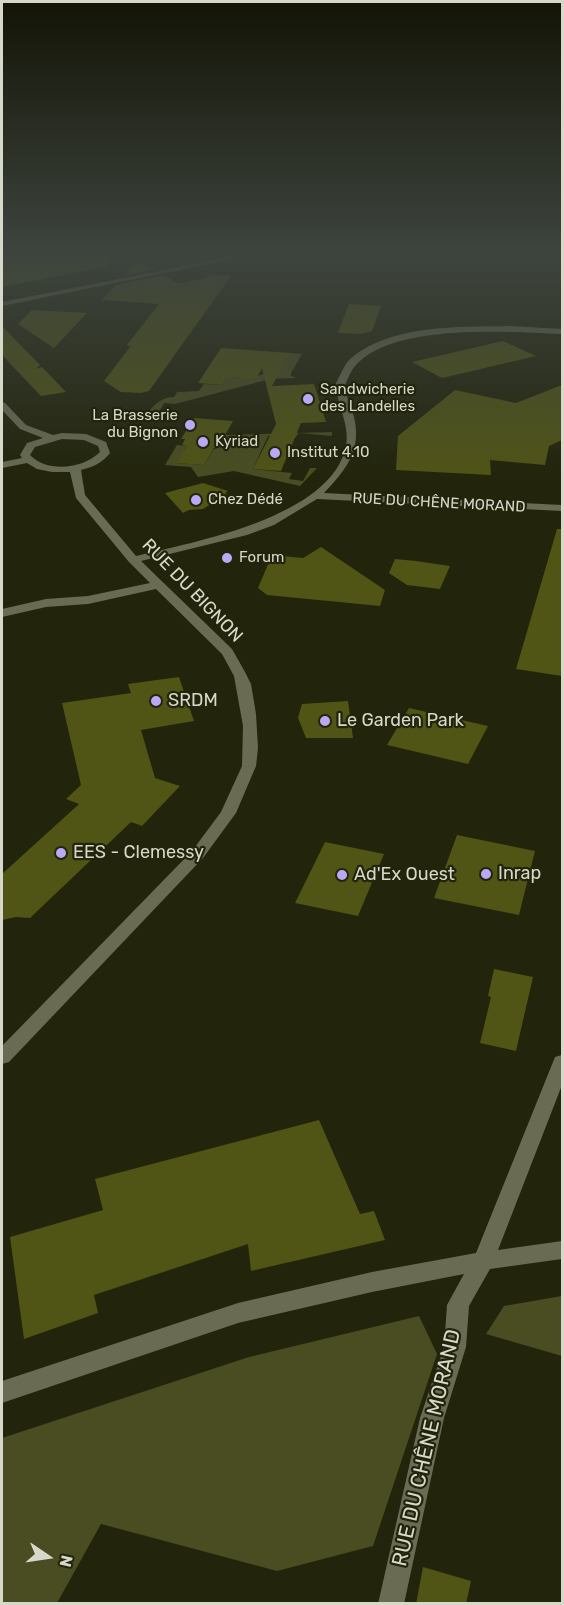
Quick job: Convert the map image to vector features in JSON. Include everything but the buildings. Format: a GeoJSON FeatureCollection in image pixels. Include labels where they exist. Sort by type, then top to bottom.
{"type":"FeatureCollection","features":[{"type":"Feature","properties":{"kind":"street"},"geometry":{"type":"LineString","coordinates":[[133,560],[249,529],[288,513],[315,496],[336,474],[351,450],[353,426],[342,393],[342,382],[351,364],[359,357],[397,340],[436,332]]}},
{"type":"Feature","properties":{"kind":"street"},"geometry":{"type":"LineString","coordinates":[[2,405],[23,427],[51,438]]}},
{"type":"Feature","properties":{"kind":"street"},"geometry":{"type":"LineString","coordinates":[[2,465],[28,460],[52,469],[75,468],[102,458],[105,453],[102,444],[86,437],[51,438],[32,445],[26,450],[25,455],[28,460]]}},
{"type":"Feature","properties":{"kind":"street","name":"RUE DU BIGNON"},"geometry":{"type":"LineString","coordinates":[[2,1057],[220,826],[238,794],[249,765],[251,747],[246,696],[237,667],[227,652],[133,560],[80,496],[75,468]]}},
{"type":"Feature","properties":{"kind":"street","name":"RUE DU CHÊNE MORAND"},"geometry":{"type":"LineString","coordinates":[[315,496],[562,508]]}},
{"type":"Feature","properties":{"kind":"street"},"geometry":{"type":"LineString","coordinates":[[2,613],[46,603],[88,600],[157,585]]}},
{"type":"Feature","properties":{"kind":"street","name":"RUE DU CHÊNE MORAND"},"geometry":{"type":"LineString","coordinates":[[391,1604],[432,1418],[455,1347],[458,1305],[483,1261],[562,1062]]}},
{"type":"Feature","properties":{"kind":"street"},"geometry":{"type":"LineString","coordinates":[[2,1392],[238,1313],[372,1282],[483,1261],[562,1250]]}},
{"type":"Feature","properties":{"kind":"green space"},"geometry":{"type":"Polygon","coordinates":[[[290,353],[302,354],[291,373],[291,376],[297,378],[270,379],[175,404],[164,403],[159,412],[153,412],[151,420],[145,419],[156,404],[165,398],[174,397],[177,392],[199,391],[204,384],[222,385],[227,377],[249,378],[280,370],[290,353]]]}},
{"type":"Feature","properties":{"kind":"green space"},"geometry":{"type":"Polygon","coordinates":[[[332,432],[332,436],[299,433],[295,438],[268,436],[253,469],[292,473],[289,479],[303,481],[310,468],[317,468],[300,486],[234,471],[198,477],[191,467],[165,465],[177,445],[187,446],[177,463],[204,465],[226,435],[332,432]]]}},
{"type":"Feature","properties":{"kind":"green space"},"geometry":{"type":"Polygon","coordinates":[[[562,1296],[562,1356],[486,1334],[504,1306],[562,1296]]]}},
{"type":"Feature","properties":{"kind":"green space"},"geometry":{"type":"Polygon","coordinates":[[[419,1316],[437,1354],[373,1546],[277,1571],[101,1524],[57,1603],[2,1603],[2,1438],[249,1357],[419,1316]]]}},
{"type":"Feature","properties":{"kind":"place","name":"Sandwicherie des Landelles"},"geometry":{"type":"Point","coordinates":[308,399]}},
{"type":"Feature","properties":{"kind":"place","name":"La Brasserie du Bignon"},"geometry":{"type":"Point","coordinates":[190,425]}},
{"type":"Feature","properties":{"kind":"place","name":"Kyriad"},"geometry":{"type":"Point","coordinates":[203,442]}},
{"type":"Feature","properties":{"kind":"place","name":"Institut 4.10"},"geometry":{"type":"Point","coordinates":[275,453]}},
{"type":"Feature","properties":{"kind":"place","name":"Chez Dédé"},"geometry":{"type":"Point","coordinates":[196,500]}},
{"type":"Feature","properties":{"kind":"place","name":"Forum"},"geometry":{"type":"Point","coordinates":[227,558]}},
{"type":"Feature","properties":{"kind":"place","name":"SRDM"},"geometry":{"type":"Point","coordinates":[156,701]}},
{"type":"Feature","properties":{"kind":"place","name":"Le Garden Park"},"geometry":{"type":"Point","coordinates":[325,721]}},
{"type":"Feature","properties":{"kind":"place","name":"EES - Clemessy"},"geometry":{"type":"Point","coordinates":[61,853]}},
{"type":"Feature","properties":{"kind":"place","name":"Inrap"},"geometry":{"type":"Point","coordinates":[486,874]}},
{"type":"Feature","properties":{"kind":"place","name":"Ad'Ex Ouest"},"geometry":{"type":"Point","coordinates":[342,875]}}]}
